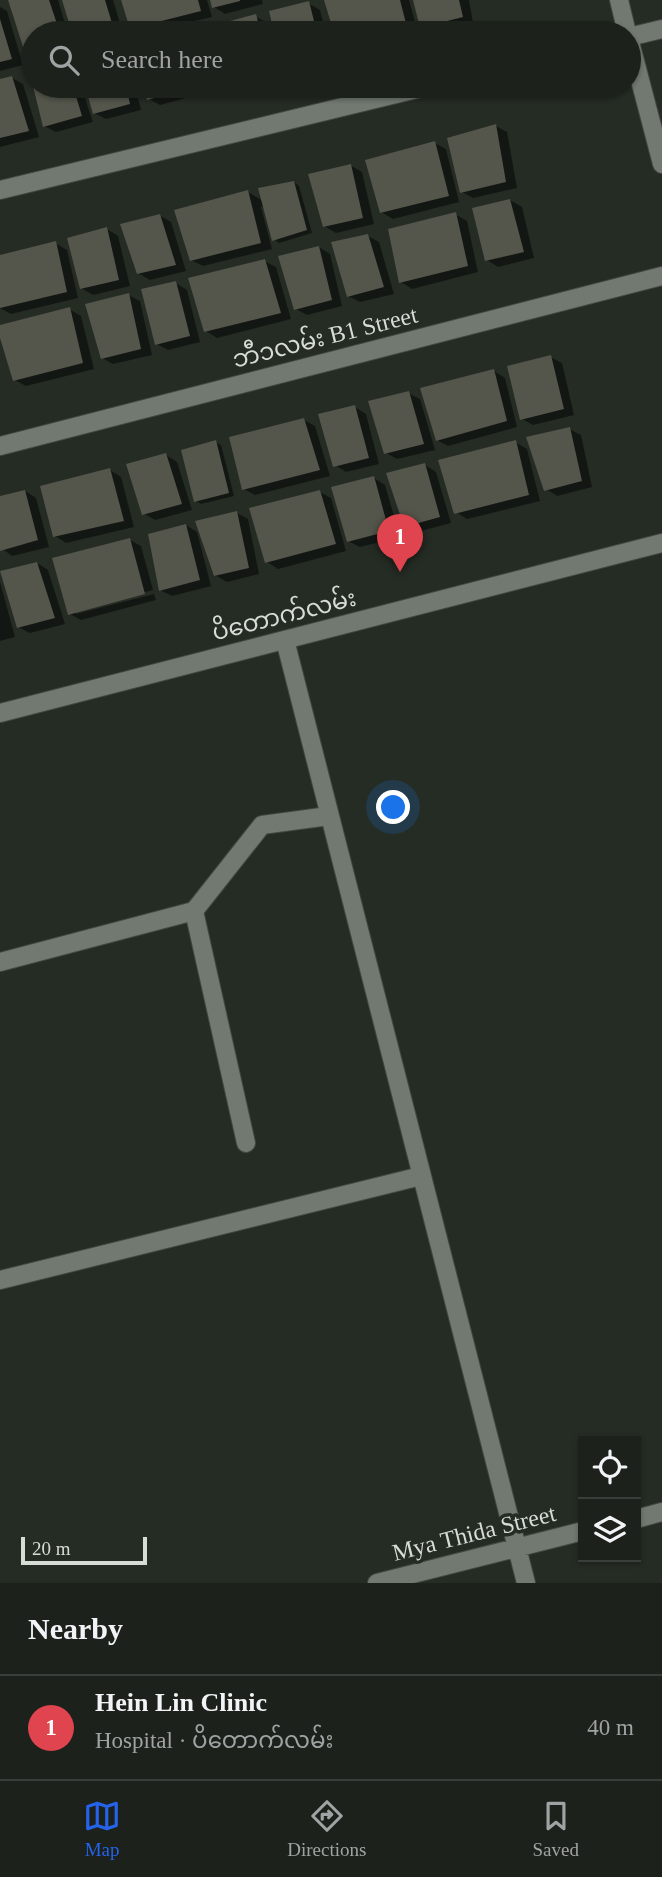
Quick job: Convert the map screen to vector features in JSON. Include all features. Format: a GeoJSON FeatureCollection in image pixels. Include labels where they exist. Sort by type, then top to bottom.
{"type":"FeatureCollection","features":[{"type":"Feature","properties":{"kind":"street"},"geometry":{"type":"LineString","coordinates":[[619,0],[624,21]]}},
{"type":"Feature","properties":{"kind":"street"},"geometry":{"type":"LineString","coordinates":[[641,33],[662,29]]}},
{"type":"Feature","properties":{"kind":"street"},"geometry":{"type":"LineString","coordinates":[[641,85],[662,164]]}},
{"type":"Feature","properties":{"kind":"street"},"geometry":{"type":"LineString","coordinates":[[0,190],[380,98]]}},
{"type":"Feature","properties":{"kind":"street","name":"ဘီ၁လမ်း B1 Street"},"geometry":{"type":"LineString","coordinates":[[0,446],[662,276]]}},
{"type":"Feature","properties":{"kind":"street","name":"ပိတောက်လမ်း"},"geometry":{"type":"LineString","coordinates":[[0,713],[662,543]]}},
{"type":"Feature","properties":{"kind":"street"},"geometry":{"type":"LineString","coordinates":[[285,640],[526,1583]]}},
{"type":"Feature","properties":{"kind":"street"},"geometry":{"type":"LineString","coordinates":[[0,962],[194,911],[262,825],[329,816]]}},
{"type":"Feature","properties":{"kind":"street"},"geometry":{"type":"LineString","coordinates":[[194,911],[246,1143]]}},
{"type":"Feature","properties":{"kind":"street"},"geometry":{"type":"LineString","coordinates":[[0,1280],[421,1176]]}},
{"type":"Feature","properties":{"kind":"street"},"geometry":{"type":"LineString","coordinates":[[641,1518],[662,1512]]}},
{"type":"Feature","properties":{"kind":"street","name":"Mya Thida Street"},"geometry":{"type":"LineString","coordinates":[[377,1583],[578,1532]]}},
{"type":"Feature","properties":{"kind":"building"},"geometry":{"type":"Polygon","coordinates":[[[8,0],[49,0],[56,21],[21,21],[21,40],[8,0]]]}},
{"type":"Feature","properties":{"kind":"building"},"geometry":{"type":"Polygon","coordinates":[[[62,0],[105,0],[111,21],[68,21],[62,0]]]}},
{"type":"Feature","properties":{"kind":"building"},"geometry":{"type":"Polygon","coordinates":[[[121,0],[198,0],[201,11],[162,21],[128,21],[121,0]]]}},
{"type":"Feature","properties":{"kind":"building"},"geometry":{"type":"Polygon","coordinates":[[[210,0],[240,0],[240,1],[212,8],[210,0]]]}},
{"type":"Feature","properties":{"kind":"building"},"geometry":{"type":"Polygon","coordinates":[[[324,0],[400,0],[405,21],[330,21],[324,0]]]}},
{"type":"Feature","properties":{"kind":"building"},"geometry":{"type":"Polygon","coordinates":[[[413,0],[459,0],[463,17],[447,21],[418,21],[413,0]]]}},
{"type":"Feature","properties":{"kind":"building"},"geometry":{"type":"Polygon","coordinates":[[[309,1],[314,21],[271,21],[269,11],[309,1]]]}},
{"type":"Feature","properties":{"kind":"building"},"geometry":{"type":"Polygon","coordinates":[[[256,14],[258,21],[230,21],[256,14]]]}},
{"type":"Feature","properties":{"kind":"building"},"geometry":{"type":"Polygon","coordinates":[[[0,19],[12,59],[0,62],[0,19]]]}},
{"type":"Feature","properties":{"kind":"building"},"geometry":{"type":"Polygon","coordinates":[[[12,76],[29,131],[0,138],[0,79],[12,76]]]}},
{"type":"Feature","properties":{"kind":"building"},"geometry":{"type":"Polygon","coordinates":[[[36,98],[77,98],[82,116],[43,127],[36,98]]]}},
{"type":"Feature","properties":{"kind":"building"},"geometry":{"type":"Polygon","coordinates":[[[88,98],[129,98],[130,104],[93,114],[88,98]]]}},
{"type":"Feature","properties":{"kind":"building"},"geometry":{"type":"Polygon","coordinates":[[[496,124],[506,182],[460,193],[447,138],[496,124]]]}},
{"type":"Feature","properties":{"kind":"building"},"geometry":{"type":"Polygon","coordinates":[[[435,141],[449,196],[380,213],[365,160],[435,141]]]}},
{"type":"Feature","properties":{"kind":"building"},"geometry":{"type":"Polygon","coordinates":[[[351,164],[363,218],[323,227],[308,174],[351,164]]]}},
{"type":"Feature","properties":{"kind":"building"},"geometry":{"type":"Polygon","coordinates":[[[294,181],[307,230],[272,241],[258,188],[294,181]]]}},
{"type":"Feature","properties":{"kind":"building"},"geometry":{"type":"Polygon","coordinates":[[[248,190],[261,243],[190,261],[174,210],[248,190]]]}},
{"type":"Feature","properties":{"kind":"building"},"geometry":{"type":"Polygon","coordinates":[[[510,199],[524,252],[485,261],[472,208],[510,199]]]}},
{"type":"Feature","properties":{"kind":"building"},"geometry":{"type":"Polygon","coordinates":[[[456,212],[468,266],[399,283],[388,229],[456,212]]]}},
{"type":"Feature","properties":{"kind":"building"},"geometry":{"type":"Polygon","coordinates":[[[160,214],[176,265],[137,274],[120,224],[160,214]]]}},
{"type":"Feature","properties":{"kind":"building"},"geometry":{"type":"Polygon","coordinates":[[[107,227],[119,280],[80,289],[67,238],[107,227]]]}},
{"type":"Feature","properties":{"kind":"building"},"geometry":{"type":"Polygon","coordinates":[[[368,234],[384,287],[347,297],[331,242],[368,234]]]}},
{"type":"Feature","properties":{"kind":"building"},"geometry":{"type":"Polygon","coordinates":[[[56,241],[67,292],[0,308],[0,255],[56,241]]]}},
{"type":"Feature","properties":{"kind":"building"},"geometry":{"type":"Polygon","coordinates":[[[319,246],[332,300],[294,310],[278,256],[319,246]]]}},
{"type":"Feature","properties":{"kind":"building"},"geometry":{"type":"Polygon","coordinates":[[[265,259],[281,313],[204,332],[188,278],[265,259]]]}},
{"type":"Feature","properties":{"kind":"building"},"geometry":{"type":"Polygon","coordinates":[[[176,281],[190,336],[155,345],[141,289],[176,281]]]}},
{"type":"Feature","properties":{"kind":"building"},"geometry":{"type":"Polygon","coordinates":[[[129,293],[141,349],[101,359],[85,304],[129,293]]]}},
{"type":"Feature","properties":{"kind":"building"},"geometry":{"type":"Polygon","coordinates":[[[70,307],[83,363],[13,381],[0,338],[0,325],[70,307]]]}},
{"type":"Feature","properties":{"kind":"building"},"geometry":{"type":"Polygon","coordinates":[[[551,355],[564,409],[520,420],[507,366],[551,355]]]}},
{"type":"Feature","properties":{"kind":"building"},"geometry":{"type":"Polygon","coordinates":[[[494,369],[507,421],[436,441],[420,388],[494,369]]]}},
{"type":"Feature","properties":{"kind":"building"},"geometry":{"type":"Polygon","coordinates":[[[409,391],[424,444],[384,454],[368,401],[409,391]]]}},
{"type":"Feature","properties":{"kind":"building"},"geometry":{"type":"Polygon","coordinates":[[[355,405],[369,458],[333,467],[318,414],[355,405]]]}},
{"type":"Feature","properties":{"kind":"building"},"geometry":{"type":"Polygon","coordinates":[[[304,418],[320,470],[242,490],[229,437],[304,418]]]}},
{"type":"Feature","properties":{"kind":"building"},"geometry":{"type":"Polygon","coordinates":[[[570,427],[582,481],[544,491],[526,437],[570,427]]]}},
{"type":"Feature","properties":{"kind":"building"},"geometry":{"type":"Polygon","coordinates":[[[216,440],[229,493],[194,502],[181,450],[216,440]]]}},
{"type":"Feature","properties":{"kind":"building"},"geometry":{"type":"Polygon","coordinates":[[[516,440],[529,495],[454,514],[438,460],[516,440]]]}},
{"type":"Feature","properties":{"kind":"building"},"geometry":{"type":"Polygon","coordinates":[[[166,453],[182,504],[142,515],[126,464],[166,453]]]}},
{"type":"Feature","properties":{"kind":"building"},"geometry":{"type":"Polygon","coordinates":[[[425,463],[440,517],[404,527],[386,473],[425,463]]]}},
{"type":"Feature","properties":{"kind":"building"},"geometry":{"type":"Polygon","coordinates":[[[110,468],[124,521],[53,537],[40,486],[110,468]]]}},
{"type":"Feature","properties":{"kind":"building"},"geometry":{"type":"Polygon","coordinates":[[[374,476],[389,531],[347,542],[331,487],[374,476]]]}},
{"type":"Feature","properties":{"kind":"building"},"geometry":{"type":"Polygon","coordinates":[[[25,490],[38,540],[0,551],[0,496],[25,490]]]}},
{"type":"Feature","properties":{"kind":"building"},"geometry":{"type":"Polygon","coordinates":[[[320,490],[336,544],[265,563],[249,508],[320,490]]]}},
{"type":"Feature","properties":{"kind":"building"},"geometry":{"type":"Polygon","coordinates":[[[237,511],[249,568],[214,576],[195,521],[237,511]]]}},
{"type":"Feature","properties":{"kind":"building"},"geometry":{"type":"Polygon","coordinates":[[[186,524],[200,580],[159,591],[148,534],[186,524]]]}},
{"type":"Feature","properties":{"kind":"building"},"geometry":{"type":"Polygon","coordinates":[[[130,538],[145,594],[68,615],[52,558],[130,538]]]}},
{"type":"Feature","properties":{"kind":"building"},"geometry":{"type":"Polygon","coordinates":[[[37,562],[55,618],[17,628],[0,571],[37,562]]]}},
{"type":"Feature","properties":{"kind":"place","name":"Hein Lin Clinic"},"geometry":{"type":"Point","coordinates":[400,572]}}]}
